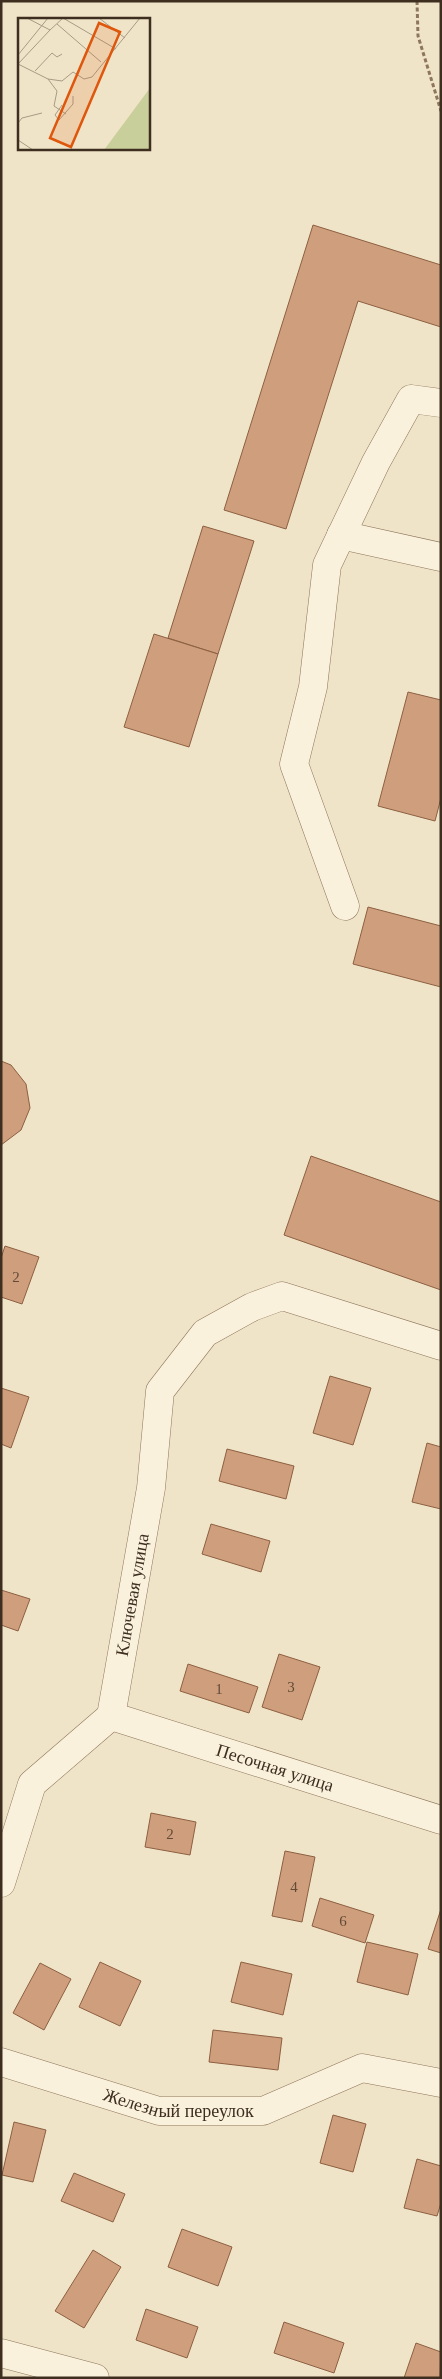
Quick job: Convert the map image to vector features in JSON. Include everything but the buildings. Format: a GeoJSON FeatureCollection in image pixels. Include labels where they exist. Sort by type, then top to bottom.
{"type":"FeatureCollection","features":[{"type":"Feature","properties":{"kind":"street"},"geometry":{"type":"LineString","coordinates":[[345,906],[294,764],[313,687],[327,565],[376,462],[411,399],[441,403]]}},
{"type":"Feature","properties":{"kind":"street"},"geometry":{"type":"LineString","coordinates":[[341,534],[441,557]]}},
{"type":"Feature","properties":{"kind":"street","name":"Ключевая улица"},"geometry":{"type":"LineString","coordinates":[[110,1716],[151,1488],[160,1391],[206,1333],[252,1307],[282,1296],[441,1346]]}},
{"type":"Feature","properties":{"kind":"street"},"geometry":{"type":"LineString","coordinates":[[1,1883],[32,1784],[110,1716]]}},
{"type":"Feature","properties":{"kind":"street","name":"Песочная улица"},"geometry":{"type":"LineString","coordinates":[[110,1716],[441,1820]]}},
{"type":"Feature","properties":{"kind":"street","name":"Железный переулок"},"geometry":{"type":"LineString","coordinates":[[1,2062],[159,2111],[263,2111],[362,2068],[441,2083]]}},
{"type":"Feature","properties":{"kind":"street"},"geometry":{"type":"LineString","coordinates":[[1,2353],[95,2378]]}},
{"type":"Feature","properties":{"kind":"path"},"geometry":{"type":"LineString","coordinates":[[417,1],[418,36],[441,111]]}}]}
